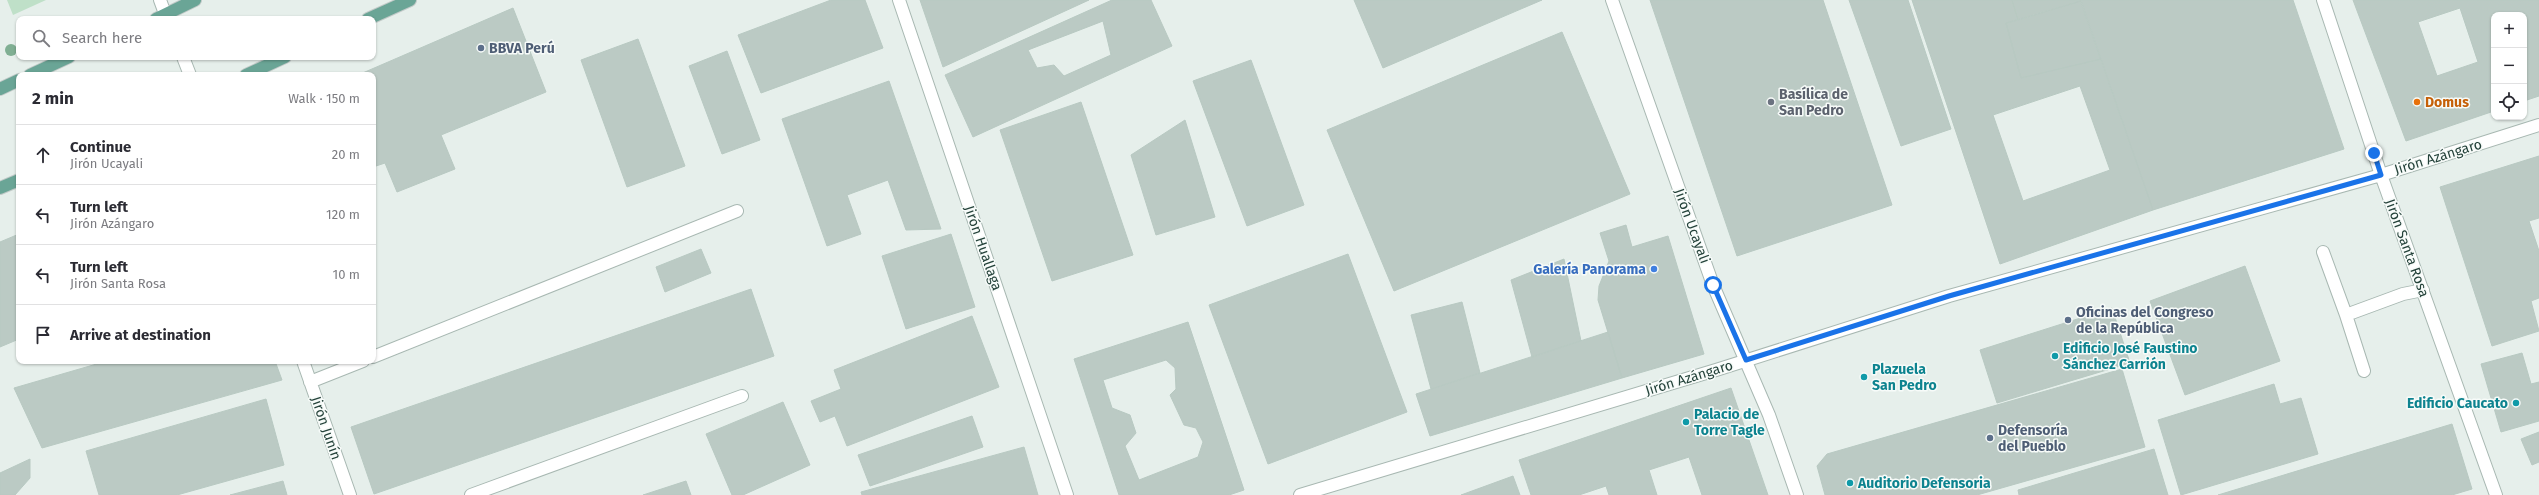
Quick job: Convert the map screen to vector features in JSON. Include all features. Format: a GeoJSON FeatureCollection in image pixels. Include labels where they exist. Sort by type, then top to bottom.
{"type":"FeatureCollection","features":[{"type":"Feature","properties":{"kind":"main road"},"geometry":{"type":"LineString","coordinates":[[167,16],[195,0]]}},
{"type":"Feature","properties":{"kind":"main road"},"geometry":{"type":"LineString","coordinates":[[375,16],[410,0]]}},
{"type":"Feature","properties":{"kind":"main road"},"geometry":{"type":"LineString","coordinates":[[36,72],[62,60]]}},
{"type":"Feature","properties":{"kind":"main road"},"geometry":{"type":"LineString","coordinates":[[252,72],[278,60]]}},
{"type":"Feature","properties":{"kind":"main road"},"geometry":{"type":"LineString","coordinates":[[0,89],[16,81]]}},
{"type":"Feature","properties":{"kind":"main road"},"geometry":{"type":"LineString","coordinates":[[0,188],[16,181]]}},
{"type":"Feature","properties":{"kind":"street"},"geometry":{"type":"LineString","coordinates":[[160,0],[163,16]]}},
{"type":"Feature","properties":{"kind":"street","name":"Jirón Huallaga"},"geometry":{"type":"LineString","coordinates":[[899,0],[1067,495]]}},
{"type":"Feature","properties":{"kind":"street","name":"Jirón Ucayali"},"geometry":{"type":"LineString","coordinates":[[1612,0],[1713,285],[1770,415],[1797,495]]}},
{"type":"Feature","properties":{"kind":"street","name":"Jirón Santa Rosa"},"geometry":{"type":"LineString","coordinates":[[2323,0],[2381,175],[2496,495]]}},
{"type":"Feature","properties":{"kind":"street"},"geometry":{"type":"LineString","coordinates":[[184,60],[189,72]]}},
{"type":"Feature","properties":{"kind":"street","name":"Jirón Azángaro"},"geometry":{"type":"LineString","coordinates":[[1300,495],[1746,360],[1949,296],[2381,175],[2539,125]]}},
{"type":"Feature","properties":{"kind":"street"},"geometry":{"type":"LineString","coordinates":[[376,356],[737,211]]}},
{"type":"Feature","properties":{"kind":"street"},"geometry":{"type":"LineString","coordinates":[[2323,252],[2346,315],[2364,371]]}},
{"type":"Feature","properties":{"kind":"street"},"geometry":{"type":"LineString","coordinates":[[2346,315],[2403,294],[2423,290]]}},
{"type":"Feature","properties":{"kind":"street","name":"Jirón Junín"},"geometry":{"type":"LineString","coordinates":[[304,364],[350,495]]}},
{"type":"Feature","properties":{"kind":"street"},"geometry":{"type":"LineString","coordinates":[[310,382],[354,364]]}},
{"type":"Feature","properties":{"kind":"street"},"geometry":{"type":"LineString","coordinates":[[471,495],[742,396]]}},
{"type":"Feature","properties":{"kind":"green space"},"geometry":{"type":"Polygon","coordinates":[[[7,0],[46,0],[13,15],[7,0]]]}},
{"type":"Feature","properties":{"kind":"building"},"geometry":{"type":"Polygon","coordinates":[[[831,0],[865,0],[883,48],[761,93],[738,35],[831,0]]]}},
{"type":"Feature","properties":{"kind":"building"},"geometry":{"type":"Polygon","coordinates":[[[920,0],[1089,0],[943,67],[920,0]]]}},
{"type":"Feature","properties":{"kind":"building"},"geometry":{"type":"Polygon","coordinates":[[[1112,0],[1151,0],[1172,46],[973,137],[945,75],[1112,0]],[[1103,21],[1028,50],[1037,68],[1054,65],[1064,76],[1111,55],[1103,21]]]}},
{"type":"Feature","properties":{"kind":"building"},"geometry":{"type":"Polygon","coordinates":[[[1354,0],[1542,0],[1383,68],[1354,0]]]}},
{"type":"Feature","properties":{"kind":"building","name":"Basílica de San Pedro"},"geometry":{"type":"Polygon","coordinates":[[[1650,0],[1823,0],[1892,205],[1737,256],[1650,0]]]}},
{"type":"Feature","properties":{"kind":"building"},"geometry":{"type":"Polygon","coordinates":[[[1849,0],[1908,0],[1951,129],[1901,146],[1849,0]]]}},
{"type":"Feature","properties":{"kind":"building"},"geometry":{"type":"Polygon","coordinates":[[[1912,0],[2012,0],[2018,20],[2006,23],[2021,78],[2101,59],[2153,210],[2000,264],[1912,0]],[[2080,86],[1993,115],[2023,201],[2110,170],[2080,86]]]}},
{"type":"Feature","properties":{"kind":"building"},"geometry":{"type":"Polygon","coordinates":[[[2012,0],[2080,0],[2081,1],[2018,20],[2012,0]]]}},
{"type":"Feature","properties":{"kind":"building"},"geometry":{"type":"Polygon","coordinates":[[[2080,0],[2293,0],[2344,149],[2153,210],[2080,0]]]}},
{"type":"Feature","properties":{"kind":"building"},"geometry":{"type":"Polygon","coordinates":[[[2353,0],[2539,0],[2539,96],[2527,100],[2527,12],[2491,12],[2491,112],[2406,141],[2353,0]],[[2460,8],[2418,22],[2437,76],[2478,62],[2460,8]]]}},
{"type":"Feature","properties":{"kind":"building"},"geometry":{"type":"Polygon","coordinates":[[[2081,1],[2101,59],[2021,78],[2006,23],[2081,1]]]}},
{"type":"Feature","properties":{"kind":"building"},"geometry":{"type":"Polygon","coordinates":[[[513,8],[546,92],[441,135],[455,169],[397,192],[385,163],[376,166],[376,72],[365,72],[513,8]]]}},
{"type":"Feature","properties":{"kind":"building"},"geometry":{"type":"Polygon","coordinates":[[[1562,32],[1630,194],[1394,291],[1327,130],[1562,32]]]}},
{"type":"Feature","properties":{"kind":"building"},"geometry":{"type":"Polygon","coordinates":[[[638,39],[685,166],[627,187],[581,60],[638,39]]]}},
{"type":"Feature","properties":{"kind":"building"},"geometry":{"type":"Polygon","coordinates":[[[727,51],[760,140],[722,154],[689,66],[727,51]]]}},
{"type":"Feature","properties":{"kind":"building"},"geometry":{"type":"Polygon","coordinates":[[[1251,60],[1304,205],[1247,226],[1193,81],[1251,60]]]}},
{"type":"Feature","properties":{"kind":"building"},"geometry":{"type":"Polygon","coordinates":[[[889,81],[941,229],[906,230],[888,180],[847,195],[861,234],[827,246],[782,119],[889,81]]]}},
{"type":"Feature","properties":{"kind":"building"},"geometry":{"type":"Polygon","coordinates":[[[1081,102],[1133,255],[1052,281],[1000,130],[1081,102]]]}},
{"type":"Feature","properties":{"kind":"building"},"geometry":{"type":"Polygon","coordinates":[[[1185,120],[1215,217],[1156,235],[1131,155],[1185,120]]]}},
{"type":"Feature","properties":{"kind":"building"},"geometry":{"type":"Polygon","coordinates":[[[2539,156],[2539,218],[2529,221],[2539,251],[2539,298],[2531,301],[2539,331],[2492,346],[2440,187],[2539,156]]]}},
{"type":"Feature","properties":{"kind":"building"},"geometry":{"type":"Polygon","coordinates":[[[1626,225],[1632,247],[1668,236],[1704,354],[1622,378],[1598,300],[1599,286],[1609,261],[1600,233],[1626,225]]]}},
{"type":"Feature","properties":{"kind":"building"},"geometry":{"type":"Polygon","coordinates":[[[951,234],[975,307],[906,329],[882,256],[951,234]]]}},
{"type":"Feature","properties":{"kind":"building"},"geometry":{"type":"Polygon","coordinates":[[[16,235],[16,340],[0,347],[0,242],[16,235]]]}},
{"type":"Feature","properties":{"kind":"building"},"geometry":{"type":"Polygon","coordinates":[[[701,249],[711,273],[665,292],[656,267],[701,249]]]}},
{"type":"Feature","properties":{"kind":"building"},"geometry":{"type":"Polygon","coordinates":[[[1348,254],[1407,412],[1268,464],[1209,305],[1348,254]]]}},
{"type":"Feature","properties":{"kind":"building"},"geometry":{"type":"Polygon","coordinates":[[[1564,259],[1581,341],[1532,357],[1511,280],[1564,259]]]}},
{"type":"Feature","properties":{"kind":"building"},"geometry":{"type":"Polygon","coordinates":[[[2245,266],[2280,361],[2185,395],[2150,301],[2245,266]]]}},
{"type":"Feature","properties":{"kind":"building"},"geometry":{"type":"Polygon","coordinates":[[[751,289],[774,356],[374,494],[351,427],[751,289]]]}},
{"type":"Feature","properties":{"kind":"building"},"geometry":{"type":"Polygon","coordinates":[[[1462,302],[1480,373],[1431,389],[1411,315],[1462,302]]]}},
{"type":"Feature","properties":{"kind":"building","name":"Edificio José Faustino Sánchez Carrión"},"geometry":{"type":"Polygon","coordinates":[[[2112,308],[2130,363],[1997,403],[1980,350],[2112,308]]]}},
{"type":"Feature","properties":{"kind":"building"},"geometry":{"type":"Polygon","coordinates":[[[972,316],[999,387],[847,446],[835,416],[820,422],[811,401],[841,389],[834,370],[972,316]]]}},
{"type":"Feature","properties":{"kind":"building"},"geometry":{"type":"Polygon","coordinates":[[[1188,322],[1244,490],[1229,495],[1119,495],[1074,359],[1188,322]],[[1166,360],[1103,380],[1112,408],[1130,415],[1136,433],[1125,446],[1139,480],[1198,457],[1203,442],[1196,428],[1184,425],[1170,395],[1176,389],[1175,368],[1166,360]]]}},
{"type":"Feature","properties":{"kind":"building"},"geometry":{"type":"Polygon","coordinates":[[[1608,332],[1622,378],[1430,436],[1416,394],[1608,332]]]}},
{"type":"Feature","properties":{"kind":"building","name":"Edificio Caucato"},"geometry":{"type":"Polygon","coordinates":[[[2522,353],[2531,384],[2539,382],[2539,421],[2501,432],[2481,364],[2522,353]]]}},
{"type":"Feature","properties":{"kind":"building"},"geometry":{"type":"Polygon","coordinates":[[[97,364],[276,364],[282,380],[42,448],[14,388],[97,364]]]}},
{"type":"Feature","properties":{"kind":"building"},"geometry":{"type":"Polygon","coordinates":[[[2122,369],[2145,447],[1977,495],[1825,495],[1817,466],[1827,454],[2122,369]]]}},
{"type":"Feature","properties":{"kind":"building"},"geometry":{"type":"Polygon","coordinates":[[[2274,384],[2280,404],[2301,398],[2318,454],[2181,495],[2158,420],[2274,384]]]}},
{"type":"Feature","properties":{"kind":"building","name":"Palacio de Torre Tagle"},"geometry":{"type":"Polygon","coordinates":[[[1731,388],[1768,495],[1702,495],[1689,457],[1649,470],[1657,495],[1609,495],[1606,486],[1579,495],[1531,495],[1519,460],[1731,388]]]}},
{"type":"Feature","properties":{"kind":"building"},"geometry":{"type":"Polygon","coordinates":[[[266,399],[284,465],[177,495],[99,495],[86,451],[266,399]]]}},
{"type":"Feature","properties":{"kind":"building"},"geometry":{"type":"Polygon","coordinates":[[[783,402],[810,465],[743,495],[732,495],[706,434],[783,402]]]}},
{"type":"Feature","properties":{"kind":"building"},"geometry":{"type":"Polygon","coordinates":[[[972,416],[983,447],[870,486],[858,455],[972,416]]]}},
{"type":"Feature","properties":{"kind":"building"},"geometry":{"type":"Polygon","coordinates":[[[2452,424],[2472,489],[2452,495],[2218,495],[2452,424]]]}},
{"type":"Feature","properties":{"kind":"building"},"geometry":{"type":"Polygon","coordinates":[[[2539,432],[2539,462],[2532,465],[2521,439],[2539,432]]]}},
{"type":"Feature","properties":{"kind":"building"},"geometry":{"type":"Polygon","coordinates":[[[1024,447],[1038,495],[862,495],[861,492],[1024,447]]]}},
{"type":"Feature","properties":{"kind":"building"},"geometry":{"type":"Polygon","coordinates":[[[2154,449],[2168,495],[2019,495],[2018,490],[2154,449]]]}},
{"type":"Feature","properties":{"kind":"building"},"geometry":{"type":"Polygon","coordinates":[[[30,459],[30,478],[15,495],[0,495],[0,473],[30,459]]]}},
{"type":"Feature","properties":{"kind":"building"},"geometry":{"type":"Polygon","coordinates":[[[1513,476],[1520,495],[1461,495],[1513,476]]]}},
{"type":"Feature","properties":{"kind":"building"},"geometry":{"type":"Polygon","coordinates":[[[283,481],[287,495],[230,495],[283,481]]]}},
{"type":"Feature","properties":{"kind":"building"},"geometry":{"type":"Polygon","coordinates":[[[686,481],[691,495],[643,495],[686,481]]]}},
{"type":"Feature","properties":{"kind":"place","name":"BBVA Perú"},"geometry":{"type":"Point","coordinates":[481,48]}},
{"type":"Feature","properties":{"kind":"place","name":"Basílica de San Pedro"},"geometry":{"type":"Point","coordinates":[1771,102]}},
{"type":"Feature","properties":{"kind":"place","name":"Domus"},"geometry":{"type":"Point","coordinates":[2417,102]}},
{"type":"Feature","properties":{"kind":"place","name":"Galería Panorama"},"geometry":{"type":"Point","coordinates":[1654,269]}},
{"type":"Feature","properties":{"kind":"place","name":"Oficinas del Congreso de la República"},"geometry":{"type":"Point","coordinates":[2068,320]}},
{"type":"Feature","properties":{"kind":"place","name":"Edificio José Faustino Sánchez Carrión"},"geometry":{"type":"Point","coordinates":[2055,356]}},
{"type":"Feature","properties":{"kind":"place","name":"Plazuela San Pedro"},"geometry":{"type":"Point","coordinates":[1864,377]}},
{"type":"Feature","properties":{"kind":"place","name":"Edificio Caucato"},"geometry":{"type":"Point","coordinates":[2516,403]}},
{"type":"Feature","properties":{"kind":"place","name":"Palacio de Torre Tagle"},"geometry":{"type":"Point","coordinates":[1686,422]}},
{"type":"Feature","properties":{"kind":"place","name":"Defensoría del Pueblo"},"geometry":{"type":"Point","coordinates":[1990,438]}},
{"type":"Feature","properties":{"kind":"place","name":"Auditorio Defensoria"},"geometry":{"type":"Point","coordinates":[1850,483]}},
{"type":"Feature","properties":{"kind":"route"},"geometry":{"type":"LineString","coordinates":[[1713,285],[1746,360],[1949,296],[2381,175],[2374,153]]}}]}
